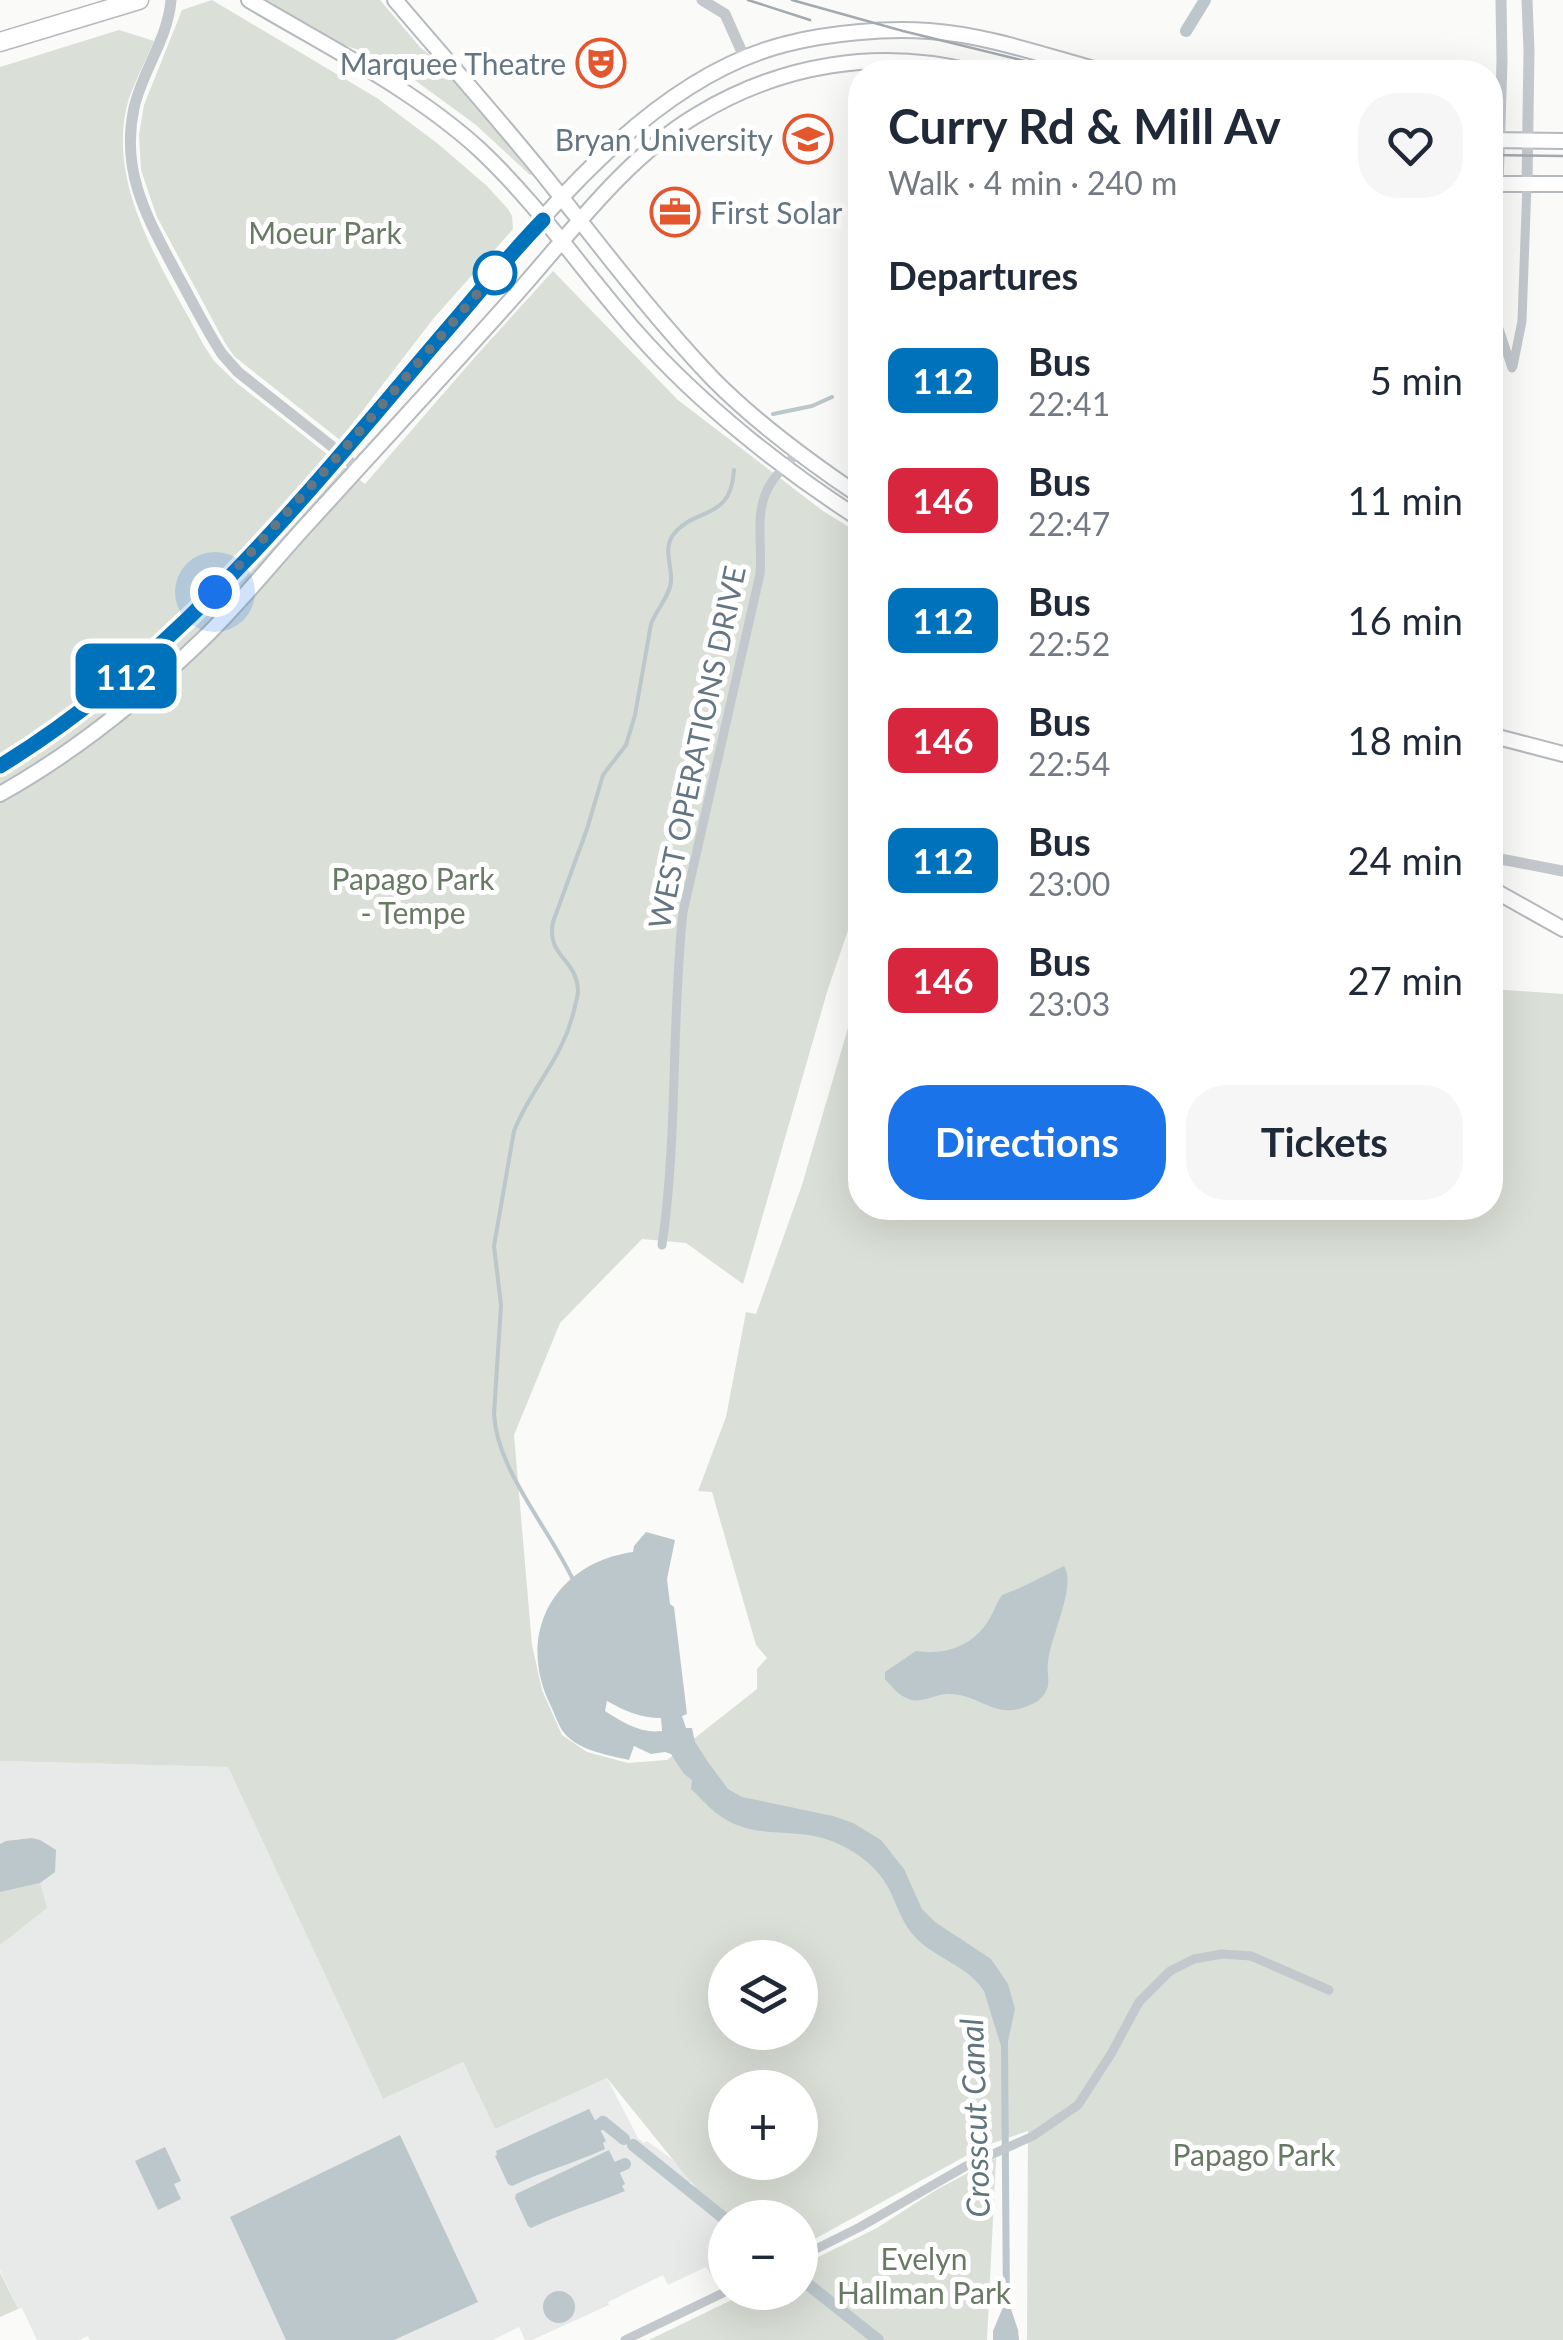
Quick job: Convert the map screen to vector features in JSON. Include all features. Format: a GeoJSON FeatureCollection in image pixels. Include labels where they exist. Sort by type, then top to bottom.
{"type":"FeatureCollection","features":[{"type":"Feature","properties":{"kind":"highway"},"geometry":{"type":"LineString","coordinates":[[0,42],[139,0]]}},
{"type":"Feature","properties":{"kind":"main road"},"geometry":{"type":"LineString","coordinates":[[249,0],[385,80],[445,122],[501,171],[671,369],[787,466],[848,510]]}},
{"type":"Feature","properties":{"kind":"main road"},"geometry":{"type":"LineString","coordinates":[[395,0],[458,70],[579,222],[714,380],[848,487]]}},
{"type":"Feature","properties":{"kind":"main road"},"geometry":{"type":"LineString","coordinates":[[0,766],[62,725],[190,618],[340,454],[562,199],[608,151],[688,88],[784,44],[826,36],[927,31],[1006,45],[1061,60]]}},
{"type":"Feature","properties":{"kind":"main road"},"geometry":{"type":"LineString","coordinates":[[0,794],[99,730],[167,672],[244,596],[579,222],[670,133],[716,104],[760,83],[848,64]]}},
{"type":"Feature","properties":{"kind":"main road"},"geometry":{"type":"LineString","coordinates":[[1503,140],[1563,141]]}},
{"type":"Feature","properties":{"kind":"main road"},"geometry":{"type":"LineString","coordinates":[[1503,184],[1563,184]]}},
{"type":"Feature","properties":{"kind":"main road"},"geometry":{"type":"LineString","coordinates":[[1503,738],[1563,754]]}},
{"type":"Feature","properties":{"kind":"main road"},"geometry":{"type":"LineString","coordinates":[[1503,895],[1563,929]]}},
{"type":"Feature","properties":{"kind":"street"},"geometry":{"type":"LineString","coordinates":[[171,0],[166,27],[131,123],[131,166],[138,194],[222,354],[238,372],[358,469]]}},
{"type":"Feature","properties":{"kind":"street"},"geometry":{"type":"LineString","coordinates":[[702,0],[725,14],[745,59]]}},
{"type":"Feature","properties":{"kind":"street"},"geometry":{"type":"LineString","coordinates":[[1501,0],[1502,60]]}},
{"type":"Feature","properties":{"kind":"street"},"geometry":{"type":"LineString","coordinates":[[1503,341],[1512,368],[1522,321],[1528,184],[1527,0]]}},
{"type":"Feature","properties":{"kind":"street","name":"WEST OPERATIONS DRIVE"},"geometry":{"type":"LineString","coordinates":[[662,1245],[670,1171],[683,912],[760,574],[763,499],[772,480],[798,451]]}},
{"type":"Feature","properties":{"kind":"street"},"geometry":{"type":"LineString","coordinates":[[1503,859],[1563,871]]}},
{"type":"Feature","properties":{"kind":"street"},"geometry":{"type":"LineString","coordinates":[[818,2248],[966,2166],[1033,2136],[1078,2105],[1139,2002],[1170,1970],[1194,1959],[1222,1954],[1251,1956],[1330,1990]]}},
{"type":"Feature","properties":{"kind":"street"},"geometry":{"type":"LineString","coordinates":[[624,2340],[708,2300]]}},
{"type":"Feature","properties":{"kind":"shaded area"},"geometry":{"type":"Polygon","coordinates":[[[646,1532],[675,1540],[667,1579],[687,1714],[682,1716],[686,1728],[692,1728],[695,1742],[728,1789],[742,1797],[833,1816],[881,1840],[904,1869],[922,1909],[991,1959],[1008,1984],[1015,2009],[1008,2041],[1010,2306],[1019,2340],[993,2340],[1003,2307],[1001,2046],[984,1991],[913,1934],[883,1879],[855,1853],[816,1836],[737,1825],[716,1813],[691,1789],[692,1780],[671,1754],[651,1754],[634,1746],[629,1760],[603,1754],[571,1740],[559,1724],[541,1679],[538,1654],[540,1629],[549,1606],[582,1571],[605,1559],[633,1552],[646,1532]],[[607,1701],[605,1711],[625,1723],[662,1731],[661,1718],[626,1711],[607,1701]]]}},
{"type":"Feature","properties":{"kind":"shaded area"},"geometry":{"type":"Polygon","coordinates":[[[1064,1566],[1067,1586],[1050,1652],[1048,1686],[1037,1702],[1009,1710],[958,1695],[913,1700],[905,1698],[885,1679],[885,1672],[916,1651],[949,1650],[969,1641],[985,1626],[1002,1595],[1064,1566]]]}},
{"type":"Feature","properties":{"kind":"shaded area"},"geometry":{"type":"Polygon","coordinates":[[[0,1761],[228,1767],[383,2099],[463,2062],[495,2129],[607,2078],[638,2138],[695,2176],[689,2184],[710,2200],[708,2270],[706,2267],[668,2285],[663,2275],[532,2340],[525,2340],[519,2327],[493,2340],[90,2340],[88,2336],[79,2340],[37,2340],[0,2270],[0,1761]]]}},
{"type":"Feature","properties":{"kind":"shaded area"},"geometry":{"type":"Polygon","coordinates":[[[32,1838],[56,1850],[55,1872],[40,1883],[0,1892],[0,1844],[32,1838]]]}},
{"type":"Feature","properties":{"kind":"shaded area"},"geometry":{"type":"Polygon","coordinates":[[[589,2109],[606,2141],[605,2149],[512,2186],[508,2184],[496,2151],[589,2109]]]}},
{"type":"Feature","properties":{"kind":"shaded area"},"geometry":{"type":"Polygon","coordinates":[[[400,2135],[478,2302],[394,2340],[286,2340],[230,2217],[400,2135]]]}},
{"type":"Feature","properties":{"kind":"shaded area"},"geometry":{"type":"Polygon","coordinates":[[[165,2147],[181,2181],[174,2184],[181,2199],[158,2210],[135,2161],[165,2147]]]}},
{"type":"Feature","properties":{"kind":"shaded area"},"geometry":{"type":"Polygon","coordinates":[[[609,2150],[625,2191],[528,2226],[516,2194],[609,2150]]]}},
{"type":"Feature","properties":{"kind":"shaded area"},"geometry":{"type":"Polygon","coordinates":[[[559,2291],[570,2296],[575,2307],[570,2318],[559,2323],[548,2318],[543,2307],[548,2296],[559,2291]]]}},
{"type":"Feature","properties":{"kind":"green space","name":"Moeur Park"},"geometry":{"type":"Polygon","coordinates":[[[212,0],[377,98],[487,186],[512,216],[513,229],[433,319],[340,440],[235,357],[157,217],[141,170],[139,135],[144,105],[182,10],[212,0]]]}},
{"type":"Feature","properties":{"kind":"green space"},"geometry":{"type":"Polygon","coordinates":[[[264,0],[380,0],[420,47],[451,73],[533,174],[416,81],[366,52],[330,41],[264,0]]]}},
{"type":"Feature","properties":{"kind":"green space","name":"Papago Park - Tempe"},"geometry":{"type":"Polygon","coordinates":[[[119,30],[154,41],[129,98],[123,130],[124,162],[142,226],[203,344],[238,384],[365,484],[553,271],[678,400],[848,527],[848,930],[743,1284],[686,1243],[642,1239],[560,1323],[514,1435],[532,1645],[542,1690],[562,1735],[587,1752],[628,1763],[667,1760],[757,1689],[757,1669],[767,1658],[756,1645],[712,1492],[698,1491],[726,1417],[746,1312],[756,1314],[802,1185],[848,1028],[848,1220],[1503,1220],[1503,990],[1563,994],[1563,2340],[1027,2340],[1028,2131],[984,2146],[818,2237],[818,2200],[708,2203],[607,2078],[495,2129],[463,2062],[383,2099],[228,1767],[0,1761],[0,67],[119,30]]]}},
{"type":"Feature","properties":{"kind":"green space"},"geometry":{"type":"Polygon","coordinates":[[[40,1883],[47,1908],[0,1945],[0,1892],[40,1883]]]}},
{"type":"Feature","properties":{"kind":"green space","name":"Evelyn Hallman Park"},"geometry":{"type":"Polygon","coordinates":[[[996,2158],[987,2340],[649,2340],[711,2310],[818,2310],[818,2257],[877,2228],[996,2158]]]}},
{"type":"Feature","properties":{"kind":"green space"},"geometry":{"type":"Polygon","coordinates":[[[0,2272],[18,2309],[0,2317],[0,2272]]]}},
{"type":"Feature","properties":{"kind":"waterway"},"geometry":{"type":"LineString","coordinates":[[1186,31],[1205,0]]}},
{"type":"Feature","properties":{"kind":"waterway"},"geometry":{"type":"LineString","coordinates":[[773,414],[812,406],[832,397]]}},
{"type":"Feature","properties":{"kind":"waterway"},"geometry":{"type":"LineString","coordinates":[[574,1582],[514,1478],[497,1435],[494,1414],[501,1305],[494,1246],[514,1131],[556,1057],[578,995],[573,971],[554,943],[553,922],[603,775],[626,745],[651,624],[670,587],[670,540],[682,526],[719,506],[731,487],[734,470]]}},
{"type":"Feature","properties":{"kind":"waterway"},"geometry":{"type":"LineString","coordinates":[[599,2125],[603,2122],[624,2139]]}},
{"type":"Feature","properties":{"kind":"waterway"},"geometry":{"type":"LineString","coordinates":[[633,2145],[708,2205]]}},
{"type":"Feature","properties":{"kind":"waterway"},"geometry":{"type":"LineString","coordinates":[[618,2167],[625,2164]]}},
{"type":"Feature","properties":{"kind":"waterway"},"geometry":{"type":"LineString","coordinates":[[818,2292],[878,2340]]}},
{"type":"Feature","properties":{"kind":"tram line"},"geometry":{"type":"LineString","coordinates":[[748,0],[810,20]]}},
{"type":"Feature","properties":{"kind":"tram line"},"geometry":{"type":"LineString","coordinates":[[792,0],[1021,60]]}},
{"type":"Feature","properties":{"kind":"tram line"},"geometry":{"type":"LineString","coordinates":[[1503,155],[1563,156]]}},
{"type":"Feature","properties":{"kind":"bus line","name":"112"},"geometry":{"type":"LineString","coordinates":[[0,766],[114,686],[190,618],[264,540],[543,220]]}},
{"type":"Feature","properties":{"kind":"place","name":"Marquee Theatre"},"geometry":{"type":"Point","coordinates":[601,63]}},
{"type":"Feature","properties":{"kind":"place","name":"Bryan University"},"geometry":{"type":"Point","coordinates":[808,139]}},
{"type":"Feature","properties":{"kind":"place","name":"First Solar"},"geometry":{"type":"Point","coordinates":[675,212]}},
{"type":"Feature","properties":{"kind":"route"},"geometry":{"type":"LineString","coordinates":[[215,592],[495,273]]}},
{"type":"Feature","properties":{"kind":"water label","name":"Crosscut Canal"},"geometry":{"type":"Point","coordinates":[974,2118]}},
{"type":"Feature","properties":{"kind":"park label","name":"Papago Park"},"geometry":{"type":"Point","coordinates":[1254,2154]}}]}
